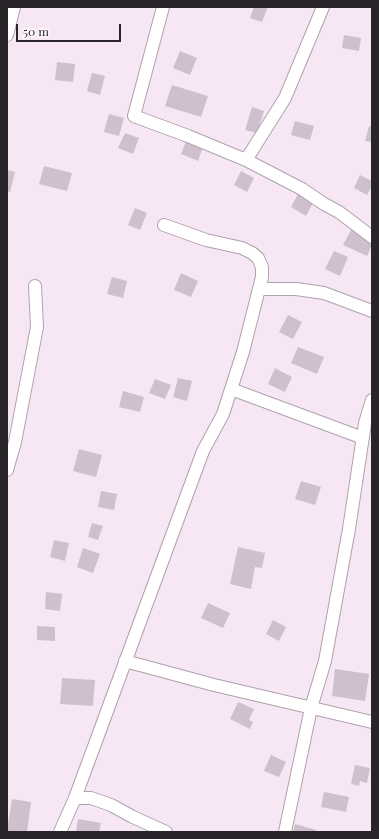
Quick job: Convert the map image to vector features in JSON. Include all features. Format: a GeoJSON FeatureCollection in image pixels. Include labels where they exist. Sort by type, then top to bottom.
{"type":"FeatureCollection","features":[{"type":"Feature","properties":{"kind":"street"},"geometry":{"type":"LineString","coordinates":[[7,35],[14,7]]}},
{"type":"Feature","properties":{"kind":"street"},"geometry":{"type":"LineString","coordinates":[[164,7],[134,116],[246,160],[302,189],[339,212],[372,237]]}},
{"type":"Feature","properties":{"kind":"street"},"geometry":{"type":"LineString","coordinates":[[246,160],[285,98],[323,7]]}},
{"type":"Feature","properties":{"kind":"street"},"geometry":{"type":"LineString","coordinates":[[60,832],[75,798],[203,451],[223,414],[232,389],[262,278],[262,267],[258,258],[252,253],[242,248],[206,240],[164,225]]}},
{"type":"Feature","properties":{"kind":"street"},"geometry":{"type":"LineString","coordinates":[[7,470],[15,442],[37,327],[35,286]]}},
{"type":"Feature","properties":{"kind":"street"},"geometry":{"type":"LineString","coordinates":[[260,289],[296,289],[324,293],[372,311]]}},
{"type":"Feature","properties":{"kind":"street"},"geometry":{"type":"LineString","coordinates":[[232,389],[363,438]]}},
{"type":"Feature","properties":{"kind":"street"},"geometry":{"type":"LineString","coordinates":[[285,832],[311,708],[324,661],[349,529],[365,423],[372,400]]}},
{"type":"Feature","properties":{"kind":"street"},"geometry":{"type":"LineString","coordinates":[[125,661],[206,684],[372,722]]}},
{"type":"Feature","properties":{"kind":"street"},"geometry":{"type":"LineString","coordinates":[[75,798],[91,798],[111,805],[166,832]]}},
{"type":"Feature","properties":{"kind":"building"},"geometry":{"type":"Polygon","coordinates":[[[254,7],[268,7],[262,22],[250,18],[254,7]]]}},
{"type":"Feature","properties":{"kind":"building"},"geometry":{"type":"Polygon","coordinates":[[[344,35],[361,38],[359,51],[342,48],[344,35]]]}},
{"type":"Feature","properties":{"kind":"building"},"geometry":{"type":"Polygon","coordinates":[[[180,51],[197,58],[190,75],[173,68],[180,51]]]}},
{"type":"Feature","properties":{"kind":"building"},"geometry":{"type":"Polygon","coordinates":[[[57,62],[75,64],[73,82],[55,80],[57,62]]]}},
{"type":"Feature","properties":{"kind":"building"},"geometry":{"type":"Polygon","coordinates":[[[92,73],[105,76],[100,95],[87,91],[92,73]]]}},
{"type":"Feature","properties":{"kind":"building"},"geometry":{"type":"Polygon","coordinates":[[[172,85],[208,96],[201,117],[165,106],[172,85]]]}},
{"type":"Feature","properties":{"kind":"building"},"geometry":{"type":"Polygon","coordinates":[[[252,107],[264,111],[257,133],[245,130],[252,107]]]}},
{"type":"Feature","properties":{"kind":"building"},"geometry":{"type":"Polygon","coordinates":[[[109,114],[124,118],[119,136],[104,132],[109,114]]]}},
{"type":"Feature","properties":{"kind":"building"},"geometry":{"type":"Polygon","coordinates":[[[295,121],[314,126],[310,140],[291,135],[295,121]]]}},
{"type":"Feature","properties":{"kind":"building"},"geometry":{"type":"Polygon","coordinates":[[[369,126],[372,127],[372,142],[365,141],[369,126]]]}},
{"type":"Feature","properties":{"kind":"building"},"geometry":{"type":"Polygon","coordinates":[[[125,133],[139,138],[133,154],[118,148],[125,133]]]}},
{"type":"Feature","properties":{"kind":"building"},"geometry":{"type":"Polygon","coordinates":[[[186,141],[203,147],[198,161],[181,154],[186,141]]]}},
{"type":"Feature","properties":{"kind":"building"},"geometry":{"type":"Polygon","coordinates":[[[44,166],[72,173],[67,191],[39,184],[44,166]]]}},
{"type":"Feature","properties":{"kind":"building"},"geometry":{"type":"Polygon","coordinates":[[[7,170],[15,172],[10,192],[7,191],[7,170]]]}},
{"type":"Feature","properties":{"kind":"building"},"geometry":{"type":"Polygon","coordinates":[[[241,171],[254,178],[247,192],[234,185],[241,171]]]}},
{"type":"Feature","properties":{"kind":"building"},"geometry":{"type":"Polygon","coordinates":[[[360,175],[372,181],[372,186],[367,195],[354,188],[360,175]]]}},
{"type":"Feature","properties":{"kind":"building"},"geometry":{"type":"Polygon","coordinates":[[[298,194],[313,203],[306,216],[291,207],[298,194]]]}},
{"type":"Feature","properties":{"kind":"building"},"geometry":{"type":"Polygon","coordinates":[[[135,208],[147,213],[140,230],[128,225],[135,208]]]}},
{"type":"Feature","properties":{"kind":"building"},"geometry":{"type":"Polygon","coordinates":[[[351,230],[372,240],[372,245],[367,256],[343,245],[351,230]]]}},
{"type":"Feature","properties":{"kind":"building"},"geometry":{"type":"Polygon","coordinates":[[[334,251],[348,257],[340,276],[325,269],[334,251]]]}},
{"type":"Feature","properties":{"kind":"building"},"geometry":{"type":"Polygon","coordinates":[[[181,273],[198,281],[191,297],[174,290],[181,273]]]}},
{"type":"Feature","properties":{"kind":"building"},"geometry":{"type":"Polygon","coordinates":[[[112,277],[127,281],[123,298],[107,294],[112,277]]]}},
{"type":"Feature","properties":{"kind":"building"},"geometry":{"type":"Polygon","coordinates":[[[288,315],[302,322],[293,339],[279,332],[288,315]]]}},
{"type":"Feature","properties":{"kind":"building"},"geometry":{"type":"Polygon","coordinates":[[[298,347],[324,357],[317,374],[291,363],[298,347]]]}},
{"type":"Feature","properties":{"kind":"building"},"geometry":{"type":"Polygon","coordinates":[[[275,368],[292,377],[285,392],[268,384],[275,368]]]}},
{"type":"Feature","properties":{"kind":"building"},"geometry":{"type":"Polygon","coordinates":[[[178,378],[192,381],[187,401],[173,397],[178,378]]]}},
{"type":"Feature","properties":{"kind":"building"},"geometry":{"type":"Polygon","coordinates":[[[155,379],[171,385],[165,399],[149,393],[155,379]]]}},
{"type":"Feature","properties":{"kind":"building"},"geometry":{"type":"Polygon","coordinates":[[[123,391],[144,397],[140,412],[119,407],[123,391]]]}},
{"type":"Feature","properties":{"kind":"building"},"geometry":{"type":"Polygon","coordinates":[[[79,449],[102,455],[96,477],[73,471],[79,449]]]}},
{"type":"Feature","properties":{"kind":"building"},"geometry":{"type":"Polygon","coordinates":[[[301,481],[321,487],[315,505],[295,499],[301,481]]]}},
{"type":"Feature","properties":{"kind":"building"},"geometry":{"type":"Polygon","coordinates":[[[101,491],[117,494],[114,510],[98,507],[101,491]]]}},
{"type":"Feature","properties":{"kind":"building"},"geometry":{"type":"Polygon","coordinates":[[[92,523],[103,526],[98,540],[88,537],[92,523]]]}},
{"type":"Feature","properties":{"kind":"building"},"geometry":{"type":"Polygon","coordinates":[[[54,540],[69,543],[65,561],[50,557],[54,540]]]}},
{"type":"Feature","properties":{"kind":"building"},"geometry":{"type":"Polygon","coordinates":[[[238,547],[265,553],[262,568],[255,567],[251,589],[230,584],[238,547]]]}},
{"type":"Feature","properties":{"kind":"building"},"geometry":{"type":"Polygon","coordinates":[[[83,548],[100,554],[93,573],[77,567],[83,548]]]}},
{"type":"Feature","properties":{"kind":"building"},"geometry":{"type":"Polygon","coordinates":[[[46,592],[62,594],[60,611],[45,609],[46,592]]]}},
{"type":"Feature","properties":{"kind":"building"},"geometry":{"type":"Polygon","coordinates":[[[208,603],[230,613],[223,628],[201,618],[208,603]]]}},
{"type":"Feature","properties":{"kind":"building"},"geometry":{"type":"Polygon","coordinates":[[[273,620],[286,627],[279,641],[266,634],[273,620]]]}},
{"type":"Feature","properties":{"kind":"building"},"geometry":{"type":"Polygon","coordinates":[[[37,626],[55,627],[55,641],[37,640],[37,626]]]}},
{"type":"Feature","properties":{"kind":"building"},"geometry":{"type":"Polygon","coordinates":[[[335,669],[369,674],[365,701],[332,696],[335,669]]]}},
{"type":"Feature","properties":{"kind":"building"},"geometry":{"type":"Polygon","coordinates":[[[62,678],[95,680],[93,706],[60,704],[62,678]]]}},
{"type":"Feature","properties":{"kind":"building"},"geometry":{"type":"Polygon","coordinates":[[[238,702],[254,709],[249,720],[253,722],[250,729],[230,719],[238,702]]]}},
{"type":"Feature","properties":{"kind":"building"},"geometry":{"type":"Polygon","coordinates":[[[271,755],[286,762],[279,777],[264,771],[271,755]]]}},
{"type":"Feature","properties":{"kind":"building"},"geometry":{"type":"Polygon","coordinates":[[[355,765],[370,768],[367,783],[360,781],[359,786],[351,784],[355,765]]]}},
{"type":"Feature","properties":{"kind":"building"},"geometry":{"type":"Polygon","coordinates":[[[324,792],[349,797],[346,812],[321,807],[324,792]]]}},
{"type":"Feature","properties":{"kind":"building"},"geometry":{"type":"Polygon","coordinates":[[[12,799],[31,802],[27,832],[7,831],[12,799]]]}},
{"type":"Feature","properties":{"kind":"building"},"geometry":{"type":"Polygon","coordinates":[[[78,819],[101,823],[99,832],[76,832],[78,819]]]}},
{"type":"Feature","properties":{"kind":"building"},"geometry":{"type":"Polygon","coordinates":[[[295,824],[316,830],[315,832],[293,832],[295,824]]]}}]}
